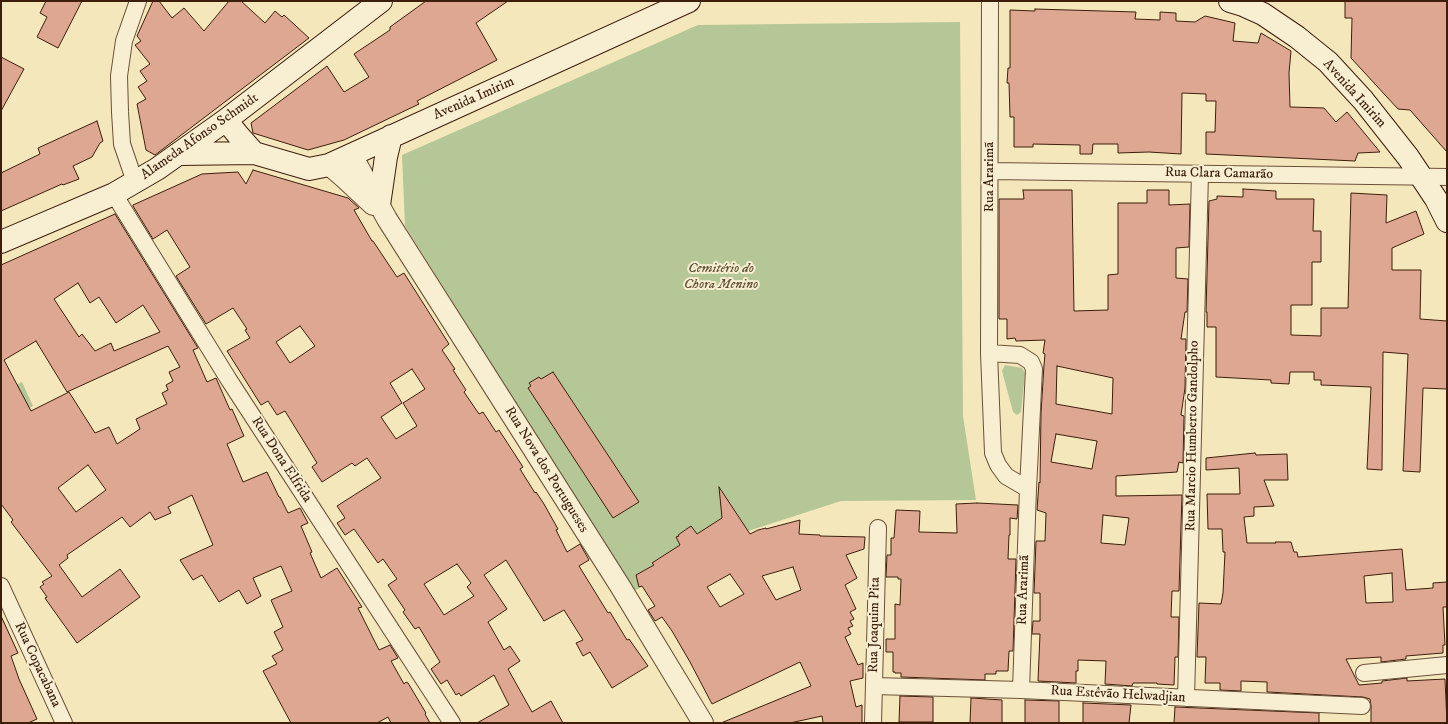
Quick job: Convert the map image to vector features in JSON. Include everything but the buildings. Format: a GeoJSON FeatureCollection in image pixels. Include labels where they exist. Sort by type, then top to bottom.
{"type":"FeatureCollection","features":[{"type":"Feature","properties":{"kind":"main road","name":"Alameda Afonso Schmidt"},"geometry":{"type":"LineString","coordinates":[[1,242],[114,194],[135,182],[179,154],[226,120],[380,1]]}},
{"type":"Feature","properties":{"kind":"main road","name":"Avenida Imirim"},"geometry":{"type":"LineString","coordinates":[[179,154],[254,153],[309,169],[329,165],[671,6],[689,1]]}},
{"type":"Feature","properties":{"kind":"main road","name":"Avenida Imirim"},"geometry":{"type":"LineString","coordinates":[[1230,1],[1263,14],[1297,37],[1328,62],[1363,100],[1408,157],[1436,200],[1447,221]]}},
{"type":"Feature","properties":{"kind":"main road"},"geometry":{"type":"LineString","coordinates":[[226,120],[254,153]]}},
{"type":"Feature","properties":{"kind":"main road"},"geometry":{"type":"LineString","coordinates":[[383,212],[386,157],[391,136]]}},
{"type":"Feature","properties":{"kind":"street"},"geometry":{"type":"LineString","coordinates":[[135,182],[122,144],[119,76],[124,41],[138,1]]}},
{"type":"Feature","properties":{"kind":"street","name":"Rua Ararimã"},"geometry":{"type":"LineString","coordinates":[[990,1],[989,353],[993,453],[998,465],[1006,476],[1028,490]]}},
{"type":"Feature","properties":{"kind":"street","name":"Rua Nova dos Portugueses"},"geometry":{"type":"LineString","coordinates":[[352,154],[383,212],[620,586],[703,723]]}},
{"type":"Feature","properties":{"kind":"street","name":"Rua Nova dos Portugueses"},"geometry":{"type":"LineString","coordinates":[[329,165],[383,212]]}},
{"type":"Feature","properties":{"kind":"street","name":"Rua Clara Camarão"},"geometry":{"type":"LineString","coordinates":[[990,171],[1447,177]]}},
{"type":"Feature","properties":{"kind":"street","name":"Rua Marcio Humberto Gandolpho"},"geometry":{"type":"LineString","coordinates":[[1186,698],[1200,174]]}},
{"type":"Feature","properties":{"kind":"street","name":"Rua Dona Elfrida"},"geometry":{"type":"LineString","coordinates":[[114,194],[229,380],[452,723]]}},
{"type":"Feature","properties":{"kind":"street","name":"Rua Ararimã"},"geometry":{"type":"LineString","coordinates":[[989,353],[1020,355],[1031,362],[1034,369],[1021,690]]}},
{"type":"Feature","properties":{"kind":"street","name":"Rua Joaquim Pita"},"geometry":{"type":"LineString","coordinates":[[874,723],[878,528]]}},
{"type":"Feature","properties":{"kind":"street","name":"Rua Copacabana"},"geometry":{"type":"LineString","coordinates":[[1,586],[64,723]]}},
{"type":"Feature","properties":{"kind":"street"},"geometry":{"type":"LineString","coordinates":[[1364,673],[1447,665]]}},
{"type":"Feature","properties":{"kind":"street","name":"Rua Estêvão Helwadjian"},"geometry":{"type":"LineString","coordinates":[[874,686],[1021,690],[1362,706]]}},
{"type":"Feature","properties":{"kind":"green space","name":"Cemitério do Chora Menino"},"geometry":{"type":"Polygon","coordinates":[[[960,22],[963,416],[976,500],[841,501],[742,533],[634,591],[405,226],[402,155],[698,25],[960,22]]]}},
{"type":"Feature","properties":{"kind":"green space"},"geometry":{"type":"Polygon","coordinates":[[[1005,365],[1022,368],[1025,373],[1021,412],[1017,415],[1013,412],[1002,371],[1005,365]]]}},
{"type":"Feature","properties":{"kind":"green space"},"geometry":{"type":"Polygon","coordinates":[[[22,382],[33,406],[1,422],[1,392],[22,382]]]}}]}
